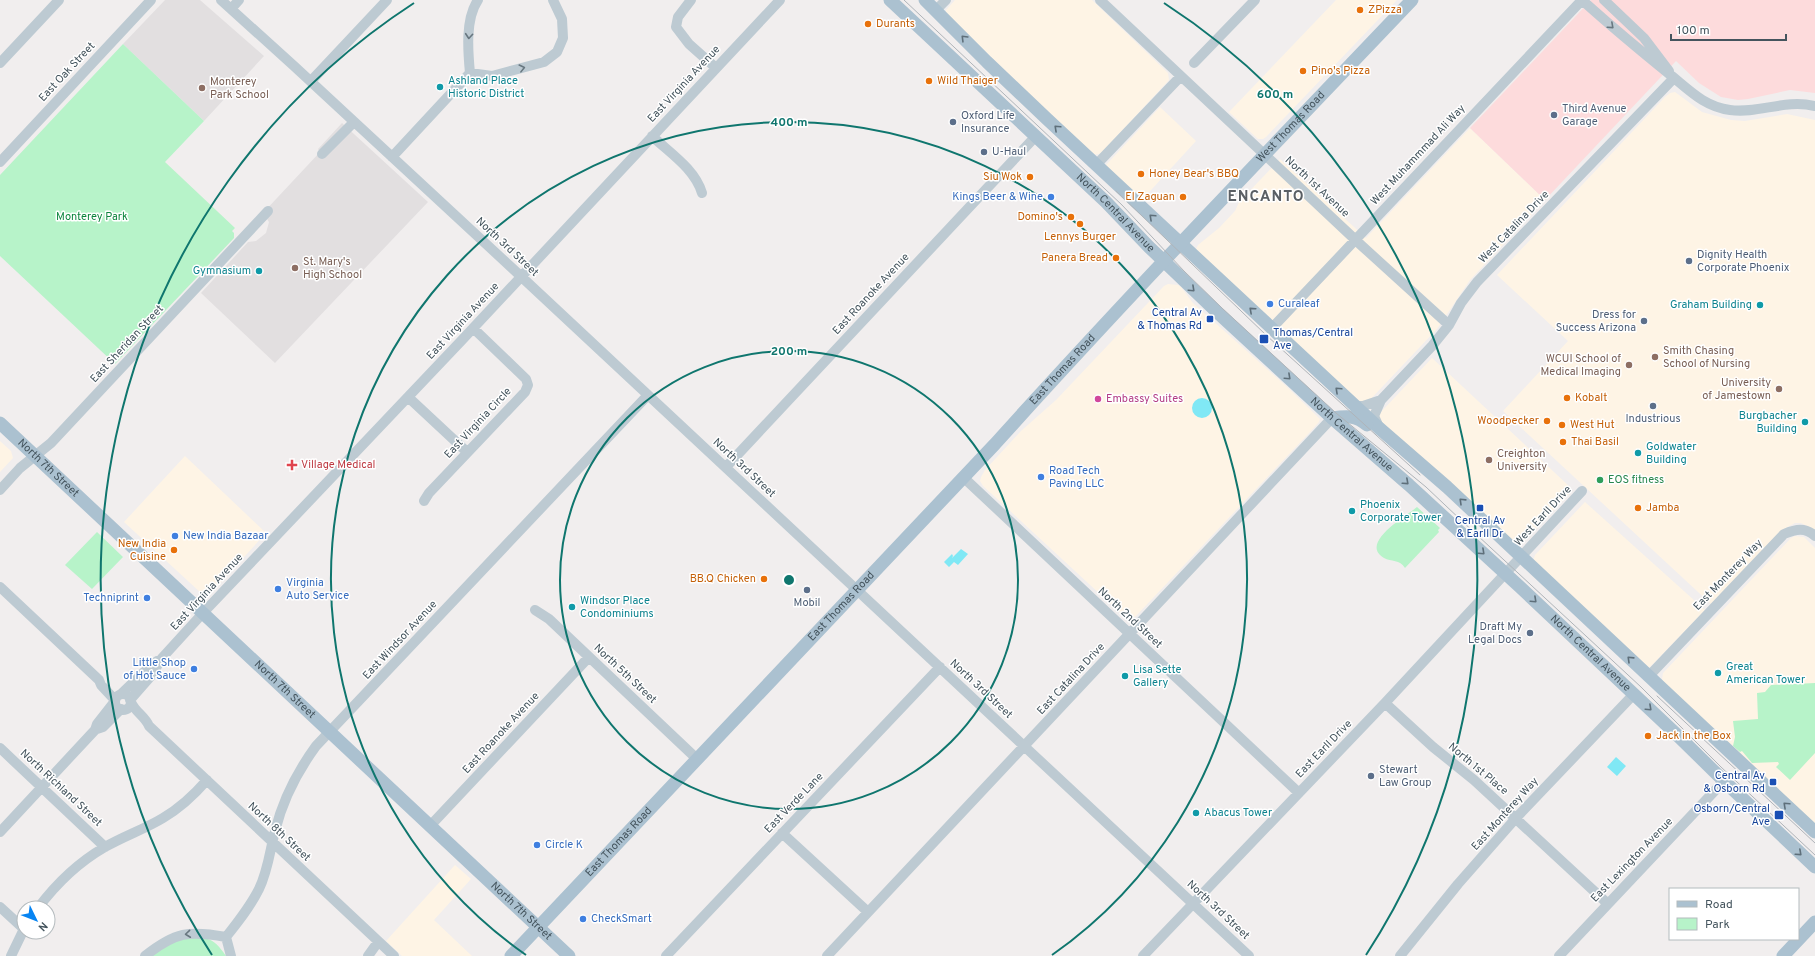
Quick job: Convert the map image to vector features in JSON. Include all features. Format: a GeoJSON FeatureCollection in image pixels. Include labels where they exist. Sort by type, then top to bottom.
{"type":"FeatureCollection","features":[{"type":"Feature","properties":{"kind":"main road","name":"North Central Avenue"},"geometry":{"type":"LineString","coordinates":[[890,0],[1167,259],[1332,418],[1409,485],[1505,574],[1634,694],[1815,867]]}},
{"type":"Feature","properties":{"kind":"main road","name":"North Central Avenue"},"geometry":{"type":"LineString","coordinates":[[925,0],[987,62],[1355,406],[1447,487],[1815,832]]}},
{"type":"Feature","properties":{"kind":"main road","name":"West Thomas Road"},"geometry":{"type":"LineString","coordinates":[[1167,259],[1412,0]]}},
{"type":"Feature","properties":{"kind":"main road","name":"East Thomas Road"},"geometry":{"type":"LineString","coordinates":[[511,956],[1167,259]]}},
{"type":"Feature","properties":{"kind":"main road"},"geometry":{"type":"LineString","coordinates":[[1332,418],[1357,418],[1387,442],[1400,446]]}},
{"type":"Feature","properties":{"kind":"main road","name":"North 7th Street"},"geometry":{"type":"LineString","coordinates":[[0,422],[569,956]]}},
{"type":"Feature","properties":{"kind":"main road"},"geometry":{"type":"LineString","coordinates":[[1799,939],[1815,922]]}},
{"type":"Feature","properties":{"kind":"main road"},"geometry":{"type":"LineString","coordinates":[[1783,956],[1798,940]]}},
{"type":"Feature","properties":{"kind":"street"},"geometry":{"type":"LineString","coordinates":[[0,63],[59,0]]}},
{"type":"Feature","properties":{"kind":"street","name":"East Oak Street"},"geometry":{"type":"LineString","coordinates":[[0,162],[151,0]]}},
{"type":"Feature","properties":{"kind":"street","name":"North 3rd Street"},"geometry":{"type":"LineString","coordinates":[[221,0],[311,81],[1249,956]]}},
{"type":"Feature","properties":{"kind":"street"},"geometry":{"type":"LineString","coordinates":[[231,9],[239,0]]}},
{"type":"Feature","properties":{"kind":"street"},"geometry":{"type":"LineString","coordinates":[[311,81],[387,0]]}},
{"type":"Feature","properties":{"kind":"street"},"geometry":{"type":"LineString","coordinates":[[392,157],[470,73],[468,40],[473,14],[478,0]]}},
{"type":"Feature","properties":{"kind":"street"},"geometry":{"type":"LineString","coordinates":[[470,73],[492,76],[544,62],[557,52],[563,38],[562,19],[553,0]]}},
{"type":"Feature","properties":{"kind":"street"},"geometry":{"type":"LineString","coordinates":[[691,0],[678,17],[676,27],[689,44],[716,68]]}},
{"type":"Feature","properties":{"kind":"street","name":"East Virginia Avenue"},"geometry":{"type":"LineString","coordinates":[[0,832],[95,730],[97,724],[118,698],[146,670],[162,658],[780,0]]}},
{"type":"Feature","properties":{"kind":"street"},"geometry":{"type":"LineString","coordinates":[[936,10],[946,0]]}},
{"type":"Feature","properties":{"kind":"street","name":"North 1st Avenue"},"geometry":{"type":"LineString","coordinates":[[1100,0],[1355,240],[1449,325]]}},
{"type":"Feature","properties":{"kind":"street"},"geometry":{"type":"LineString","coordinates":[[1194,63],[1255,0]]}},
{"type":"Feature","properties":{"kind":"street"},"geometry":{"type":"LineString","coordinates":[[1582,0],[1632,45],[1692,94],[1705,102],[1724,109],[1748,110],[1782,104],[1815,106]]}},
{"type":"Feature","properties":{"kind":"street","name":"West Muhammmad Ali Way"},"geometry":{"type":"LineString","coordinates":[[1272,328],[1582,0]]}},
{"type":"Feature","properties":{"kind":"street"},"geometry":{"type":"LineString","coordinates":[[1604,0],[1644,38],[1674,78]]}},
{"type":"Feature","properties":{"kind":"street"},"geometry":{"type":"LineString","coordinates":[[1097,164],[1181,76]]}},
{"type":"Feature","properties":{"kind":"street","name":"West Catalina Drive"},"geometry":{"type":"LineString","coordinates":[[1379,428],[1374,416],[1381,400],[1432,346],[1449,325],[1461,303],[1477,282],[1674,78]]}},
{"type":"Feature","properties":{"kind":"street"},"geometry":{"type":"LineString","coordinates":[[322,154],[354,122]]}},
{"type":"Feature","properties":{"kind":"street"},"geometry":{"type":"LineString","coordinates":[[652,136],[693,174],[700,184],[702,193]]}},
{"type":"Feature","properties":{"kind":"street","name":"East Roanoke Avenue"},"geometry":{"type":"LineString","coordinates":[[726,467],[1035,137]]}},
{"type":"Feature","properties":{"kind":"street","name":"East Sheridan Street"},"geometry":{"type":"LineString","coordinates":[[0,490],[20,468],[51,443],[268,211]]}},
{"type":"Feature","properties":{"kind":"street","name":"East Virginia Circle"},"geometry":{"type":"LineString","coordinates":[[424,501],[429,493],[525,392],[528,385],[526,379],[473,328]]}},
{"type":"Feature","properties":{"kind":"street","name":"East Windsor Avenue"},"geometry":{"type":"LineString","coordinates":[[226,937],[259,889],[269,861],[280,811],[288,791],[304,763],[330,731],[648,395]]}},
{"type":"Feature","properties":{"kind":"street"},"geometry":{"type":"LineString","coordinates":[[408,397],[467,452]]}},
{"type":"Feature","properties":{"kind":"street","name":"West Catalina Drive"},"geometry":{"type":"LineString","coordinates":[[1355,406],[1363,406],[1381,400]]}},
{"type":"Feature","properties":{"kind":"street","name":"East Catalina Drive"},"geometry":{"type":"LineString","coordinates":[[827,956],[1332,418]]}},
{"type":"Feature","properties":{"kind":"street","name":"North 2nd Street"},"geometry":{"type":"LineString","coordinates":[[963,477],[1299,793]]}},
{"type":"Feature","properties":{"kind":"street","name":"West Earll Drive"},"geometry":{"type":"LineString","coordinates":[[1521,557],[1582,491]]}},
{"type":"Feature","properties":{"kind":"street","name":"East Monterey Way"},"geometry":{"type":"LineString","coordinates":[[1648,677],[1784,534],[1796,529],[1805,530],[1815,536]]}},
{"type":"Feature","properties":{"kind":"street","name":"East Earll Drive"},"geometry":{"type":"LineString","coordinates":[[1143,956],[1385,703],[1521,557]]}},
{"type":"Feature","properties":{"kind":"street"},"geometry":{"type":"LineString","coordinates":[[0,587],[99,680],[101,685],[118,698]]}},
{"type":"Feature","properties":{"kind":"street","name":"North 5th Street"},"geometry":{"type":"LineString","coordinates":[[535,610],[546,616],[697,759]]}},
{"type":"Feature","properties":{"kind":"street","name":"East Roanoke Avenue"},"geometry":{"type":"LineString","coordinates":[[430,826],[589,657]]}},
{"type":"Feature","properties":{"kind":"street","name":"East Virginia Avenue"},"geometry":{"type":"LineString","coordinates":[[131,701],[151,676],[162,658]]}},
{"type":"Feature","properties":{"kind":"street","name":"East Verde Lane"},"geometry":{"type":"LineString","coordinates":[[666,956],[940,667]]}},
{"type":"Feature","properties":{"kind":"street"},"geometry":{"type":"LineString","coordinates":[[126,694],[131,701],[129,706],[122,710],[116,706],[118,698],[126,694]]}},
{"type":"Feature","properties":{"kind":"street","name":"East Monterey Way"},"geometry":{"type":"LineString","coordinates":[[1400,956],[1458,884],[1516,818],[1634,694]]}},
{"type":"Feature","properties":{"kind":"street","name":"North 8th Street"},"geometry":{"type":"LineString","coordinates":[[131,701],[132,706],[146,719],[149,726],[394,956]]}},
{"type":"Feature","properties":{"kind":"street","name":"North 1st Place"},"geometry":{"type":"LineString","coordinates":[[1385,703],[1433,747],[1474,780],[1607,903]]}},
{"type":"Feature","properties":{"kind":"street","name":"East Virginia Avenue"},"geometry":{"type":"LineString","coordinates":[[95,730],[103,727],[122,710]]}},
{"type":"Feature","properties":{"kind":"street","name":"North 8th Street"},"geometry":{"type":"LineString","coordinates":[[122,710],[141,724],[149,726]]}},
{"type":"Feature","properties":{"kind":"street","name":"North Richland Street"},"geometry":{"type":"LineString","coordinates":[[0,748],[105,847]]}},
{"type":"Feature","properties":{"kind":"street"},"geometry":{"type":"LineString","coordinates":[[45,900],[72,871],[105,847],[163,818],[185,802],[207,780]]}},
{"type":"Feature","properties":{"kind":"street","name":"East Lexington Avenue"},"geometry":{"type":"LineString","coordinates":[[1559,956],[1607,903],[1724,781]]}},
{"type":"Feature","properties":{"kind":"street"},"geometry":{"type":"LineString","coordinates":[[782,833],[868,912]]}},
{"type":"Feature","properties":{"kind":"street"},"geometry":{"type":"LineString","coordinates":[[0,907],[16,922]]}},
{"type":"Feature","properties":{"kind":"street"},"geometry":{"type":"LineString","coordinates":[[145,956],[160,944],[181,934],[200,932],[226,937],[231,956]]}},
{"type":"Feature","properties":{"kind":"street"},"geometry":{"type":"LineString","coordinates":[[11,956],[19,940]]}},
{"type":"Feature","properties":{"kind":"street"},"geometry":{"type":"LineString","coordinates":[[368,956],[378,942]]}},
{"type":"Feature","properties":{"kind":"shaded area","name":"Monterey Park School"},"geometry":{"type":"Polygon","coordinates":[[[165,0],[200,0],[264,56],[204,121],[123,44],[165,0]]]}},
{"type":"Feature","properties":{"kind":"shaded area"},"geometry":{"type":"Polygon","coordinates":[[[955,0],[1092,0],[1168,73],[1169,80],[1103,151],[1099,154],[1092,155],[946,13],[946,10],[955,0]]]}},
{"type":"Feature","properties":{"kind":"shaded area"},"geometry":{"type":"Polygon","coordinates":[[[1336,0],[1397,0],[1266,137],[1263,139],[1258,139],[1229,112],[1336,0]]]}},
{"type":"Feature","properties":{"kind":"shaded area"},"geometry":{"type":"Polygon","coordinates":[[[1591,0],[1815,0],[1815,93],[1790,90],[1748,99],[1738,100],[1721,97],[1699,83],[1676,61],[1545,200],[1470,128],[1591,0]]]}},
{"type":"Feature","properties":{"kind":"shaded area"},"geometry":{"type":"Polygon","coordinates":[[[1675,92],[1702,112],[1731,120],[1745,121],[1787,114],[1815,120],[1815,530],[1801,523],[1795,523],[1782,530],[1711,604],[1503,411],[1568,341],[1497,275],[1665,97],[1670,93],[1675,92]]]}},
{"type":"Feature","properties":{"kind":"shaded area"},"geometry":{"type":"Polygon","coordinates":[[[1160,107],[1196,141],[1141,201],[1106,167],[1106,165],[1160,107]]]}},
{"type":"Feature","properties":{"kind":"shaded area","name":"St. Mary's High School"},"geometry":{"type":"Polygon","coordinates":[[[342,123],[428,202],[275,363],[201,293],[248,242],[256,241],[266,233],[269,222],[263,213],[320,152],[318,149],[342,123]]]}},
{"type":"Feature","properties":{"kind":"shaded area"},"geometry":{"type":"Polygon","coordinates":[[[1470,128],[1545,200],[1470,280],[1437,329],[1366,404],[1363,405],[1198,254],[1196,249],[1198,245],[1219,228],[1235,211],[1239,202],[1280,159],[1366,238],[1470,128]]]}},
{"type":"Feature","properties":{"kind":"shaded area"},"geometry":{"type":"Polygon","coordinates":[[[1168,284],[1178,285],[1181,287],[1193,303],[1286,386],[1320,419],[1311,431],[1136,616],[1128,620],[983,486],[980,481],[985,470],[1021,431],[1056,400],[1164,286],[1168,284]]]}},
{"type":"Feature","properties":{"kind":"shaded area"},"geometry":{"type":"Polygon","coordinates":[[[1432,358],[1570,487],[1570,493],[1520,546],[1516,546],[1379,423],[1377,417],[1380,413],[1432,358]]]}},
{"type":"Feature","properties":{"kind":"shaded area"},"geometry":{"type":"Polygon","coordinates":[[[0,441],[11,451],[13,458],[0,472],[0,441]]]}},
{"type":"Feature","properties":{"kind":"shaded area"},"geometry":{"type":"Polygon","coordinates":[[[185,456],[266,533],[210,594],[205,595],[124,522],[185,456]]]}},
{"type":"Feature","properties":{"kind":"shaded area"},"geometry":{"type":"Polygon","coordinates":[[[1585,502],[1705,610],[1650,667],[1648,667],[1533,561],[1535,555],[1585,502]]]}},
{"type":"Feature","properties":{"kind":"shaded area"},"geometry":{"type":"Polygon","coordinates":[[[1795,536],[1804,537],[1815,548],[1815,826],[1664,684],[1662,679],[1663,673],[1791,538],[1795,536]]]}},
{"type":"Feature","properties":{"kind":"shaded area"},"geometry":{"type":"Polygon","coordinates":[[[455,865],[471,879],[434,920],[472,956],[402,956],[386,941],[455,865]]]}},
{"type":"Feature","properties":{"kind":"green space","name":"Monterey Park"},"geometry":{"type":"Polygon","coordinates":[[[123,44],[204,121],[165,162],[235,228],[232,231],[234,233],[234,238],[115,364],[0,256],[0,175],[123,44]]]}},
{"type":"Feature","properties":{"kind":"green space"},"geometry":{"type":"Polygon","coordinates":[[[1417,507],[1440,528],[1438,530],[1439,532],[1405,568],[1401,563],[1384,558],[1378,552],[1377,545],[1387,530],[1417,507]]]}},
{"type":"Feature","properties":{"kind":"green space"},"geometry":{"type":"Polygon","coordinates":[[[97,532],[123,557],[92,589],[65,565],[97,532]]]}},
{"type":"Feature","properties":{"kind":"green space"},"geometry":{"type":"Polygon","coordinates":[[[1815,683],[1815,753],[1790,780],[1776,767],[1779,764],[1778,762],[1752,763],[1742,751],[1740,752],[1733,746],[1735,737],[1733,721],[1758,719],[1757,693],[1765,692],[1771,685],[1815,683]]]}},
{"type":"Feature","properties":{"kind":"green space"},"geometry":{"type":"Polygon","coordinates":[[[182,937],[208,939],[217,944],[226,956],[150,956],[182,937]]]}},
{"type":"Feature","properties":{"kind":"water"},"geometry":{"type":"Polygon","coordinates":[[[1198,398],[1206,398],[1212,404],[1212,412],[1206,418],[1198,418],[1192,412],[1192,404],[1198,398]]]}},
{"type":"Feature","properties":{"kind":"water"},"geometry":{"type":"Polygon","coordinates":[[[961,549],[968,554],[958,565],[954,562],[949,567],[944,562],[952,554],[952,558],[961,549]]]}},
{"type":"Feature","properties":{"kind":"water"},"geometry":{"type":"Polygon","coordinates":[[[1616,757],[1626,766],[1617,776],[1607,767],[1616,757]]]}},
{"type":"Feature","properties":{"kind":"tram line"},"geometry":{"type":"LineString","coordinates":[[904,0],[1122,205],[1184,271],[1223,309],[1336,413],[1426,487],[1641,687],[1721,767],[1815,855]]}},
{"type":"Feature","properties":{"kind":"tram line"},"geometry":{"type":"LineString","coordinates":[[1116,191],[1266,335],[1420,475]]}},
{"type":"Feature","properties":{"kind":"tram line"},"geometry":{"type":"LineString","coordinates":[[1657,696],[1815,843]]}},
{"type":"Feature","properties":{"kind":"place","name":"ZPizza"},"geometry":{"type":"Point","coordinates":[1360,10]}},
{"type":"Feature","properties":{"kind":"place","name":"Durants"},"geometry":{"type":"Point","coordinates":[868,24]}},
{"type":"Feature","properties":{"kind":"place","name":"Pino's Pizza"},"geometry":{"type":"Point","coordinates":[1303,71]}},
{"type":"Feature","properties":{"kind":"place","name":"Wild Thaiger"},"geometry":{"type":"Point","coordinates":[929,81]}},
{"type":"Feature","properties":{"kind":"place","name":"Ashland Place Historic District"},"geometry":{"type":"Point","coordinates":[440,87]}},
{"type":"Feature","properties":{"kind":"place","name":"Monterey Park School"},"geometry":{"type":"Point","coordinates":[202,88]}},
{"type":"Feature","properties":{"kind":"place","name":"Third Avenue Garage"},"geometry":{"type":"Point","coordinates":[1554,115]}},
{"type":"Feature","properties":{"kind":"place","name":"Oxford Life Insurance"},"geometry":{"type":"Point","coordinates":[953,122]}},
{"type":"Feature","properties":{"kind":"place","name":"U-Haul"},"geometry":{"type":"Point","coordinates":[984,152]}},
{"type":"Feature","properties":{"kind":"place","name":"Honey Bear's BBQ"},"geometry":{"type":"Point","coordinates":[1141,174]}},
{"type":"Feature","properties":{"kind":"place","name":"Siu Wok"},"geometry":{"type":"Point","coordinates":[1030,177]}},
{"type":"Feature","properties":{"kind":"place","name":"Kings Beer & Wine"},"geometry":{"type":"Point","coordinates":[1051,197]}},
{"type":"Feature","properties":{"kind":"place","name":"El Zaguan"},"geometry":{"type":"Point","coordinates":[1183,197]}},
{"type":"Feature","properties":{"kind":"place","name":"Domino's"},"geometry":{"type":"Point","coordinates":[1071,217]}},
{"type":"Feature","properties":{"kind":"place","name":"Lennys Burger"},"geometry":{"type":"Point","coordinates":[1080,224]}},
{"type":"Feature","properties":{"kind":"place","name":"Panera Bread"},"geometry":{"type":"Point","coordinates":[1116,258]}},
{"type":"Feature","properties":{"kind":"place","name":"Dignity Health Corporate Phoenix"},"geometry":{"type":"Point","coordinates":[1689,261]}},
{"type":"Feature","properties":{"kind":"place","name":"St. Mary's High School"},"geometry":{"type":"Point","coordinates":[295,268]}},
{"type":"Feature","properties":{"kind":"place","name":"Gymnasium"},"geometry":{"type":"Point","coordinates":[259,271]}},
{"type":"Feature","properties":{"kind":"place","name":"Curaleaf"},"geometry":{"type":"Point","coordinates":[1270,304]}},
{"type":"Feature","properties":{"kind":"place","name":"Graham Building"},"geometry":{"type":"Point","coordinates":[1760,305]}},
{"type":"Feature","properties":{"kind":"place","name":"Central Av & Thomas Rd"},"geometry":{"type":"Point","coordinates":[1210,319]}},
{"type":"Feature","properties":{"kind":"place","name":"Dress for Success Arizona"},"geometry":{"type":"Point","coordinates":[1644,321]}},
{"type":"Feature","properties":{"kind":"place","name":"Thomas/Central Ave"},"geometry":{"type":"Point","coordinates":[1264,339]}},
{"type":"Feature","properties":{"kind":"place","name":"Smith Chasing School of Nursing"},"geometry":{"type":"Point","coordinates":[1655,357]}},
{"type":"Feature","properties":{"kind":"place","name":"WCUI School of Medical Imaging"},"geometry":{"type":"Point","coordinates":[1629,365]}},
{"type":"Feature","properties":{"kind":"place","name":"University of Jamestown"},"geometry":{"type":"Point","coordinates":[1779,389]}},
{"type":"Feature","properties":{"kind":"place","name":"Kobalt"},"geometry":{"type":"Point","coordinates":[1567,398]}},
{"type":"Feature","properties":{"kind":"place","name":"Embassy Suites"},"geometry":{"type":"Point","coordinates":[1098,399]}},
{"type":"Feature","properties":{"kind":"place","name":"Industrious"},"geometry":{"type":"Point","coordinates":[1653,406]}},
{"type":"Feature","properties":{"kind":"place","name":"Woodpecker"},"geometry":{"type":"Point","coordinates":[1547,421]}},
{"type":"Feature","properties":{"kind":"place","name":"Burgbacher Building"},"geometry":{"type":"Point","coordinates":[1805,422]}},
{"type":"Feature","properties":{"kind":"place","name":"West Hut"},"geometry":{"type":"Point","coordinates":[1562,425]}},
{"type":"Feature","properties":{"kind":"place","name":"Thai Basil"},"geometry":{"type":"Point","coordinates":[1563,442]}},
{"type":"Feature","properties":{"kind":"place","name":"Goldwater Building"},"geometry":{"type":"Point","coordinates":[1638,453]}},
{"type":"Feature","properties":{"kind":"place","name":"Creighton University"},"geometry":{"type":"Point","coordinates":[1489,460]}},
{"type":"Feature","properties":{"kind":"place","name":"Village Medical"},"geometry":{"type":"Point","coordinates":[292,465]}},
{"type":"Feature","properties":{"kind":"place","name":"Road Tech Paving LLC"},"geometry":{"type":"Point","coordinates":[1041,477]}},
{"type":"Feature","properties":{"kind":"place","name":"EOS fitness"},"geometry":{"type":"Point","coordinates":[1600,480]}},
{"type":"Feature","properties":{"kind":"place","name":"Central Av & Earll Dr"},"geometry":{"type":"Point","coordinates":[1480,508]}},
{"type":"Feature","properties":{"kind":"place","name":"Jamba"},"geometry":{"type":"Point","coordinates":[1638,508]}},
{"type":"Feature","properties":{"kind":"place","name":"Phoenix Corporate Tower"},"geometry":{"type":"Point","coordinates":[1352,511]}},
{"type":"Feature","properties":{"kind":"place","name":"New India Bazaar"},"geometry":{"type":"Point","coordinates":[175,536]}},
{"type":"Feature","properties":{"kind":"place","name":"New India Cuisine"},"geometry":{"type":"Point","coordinates":[174,550]}},
{"type":"Feature","properties":{"kind":"place","name":"BB.Q Chicken"},"geometry":{"type":"Point","coordinates":[764,579]}},
{"type":"Feature","properties":{"kind":"place","name":"Virginia Auto Service"},"geometry":{"type":"Point","coordinates":[278,589]}},
{"type":"Feature","properties":{"kind":"place","name":"Mobil"},"geometry":{"type":"Point","coordinates":[807,590]}},
{"type":"Feature","properties":{"kind":"place","name":"Techniprint"},"geometry":{"type":"Point","coordinates":[147,598]}},
{"type":"Feature","properties":{"kind":"place","name":"Windsor Place Condominiums"},"geometry":{"type":"Point","coordinates":[572,607]}},
{"type":"Feature","properties":{"kind":"place","name":"Draft My Legal Docs"},"geometry":{"type":"Point","coordinates":[1530,633]}},
{"type":"Feature","properties":{"kind":"place","name":"Little Shop of Hot Sauce"},"geometry":{"type":"Point","coordinates":[194,669]}},
{"type":"Feature","properties":{"kind":"place","name":"Great American Tower"},"geometry":{"type":"Point","coordinates":[1718,673]}},
{"type":"Feature","properties":{"kind":"place","name":"Lisa Sette Gallery"},"geometry":{"type":"Point","coordinates":[1125,676]}},
{"type":"Feature","properties":{"kind":"place","name":"Jack in the Box"},"geometry":{"type":"Point","coordinates":[1648,736]}},
{"type":"Feature","properties":{"kind":"place","name":"Stewart Law Group"},"geometry":{"type":"Point","coordinates":[1371,776]}},
{"type":"Feature","properties":{"kind":"place","name":"Central Av & Osborn Rd"},"geometry":{"type":"Point","coordinates":[1773,782]}},
{"type":"Feature","properties":{"kind":"place","name":"Abacus Tower"},"geometry":{"type":"Point","coordinates":[1196,813]}},
{"type":"Feature","properties":{"kind":"place","name":"Osborn/Central Ave"},"geometry":{"type":"Point","coordinates":[1779,815]}},
{"type":"Feature","properties":{"kind":"place","name":"Circle K"},"geometry":{"type":"Point","coordinates":[537,845]}},
{"type":"Feature","properties":{"kind":"place","name":"CheckSmart"},"geometry":{"type":"Point","coordinates":[583,919]}},
{"type":"Feature","properties":{"kind":"district","name":"ENCANTO"},"geometry":{"type":"Point","coordinates":[1266,197]}}]}
